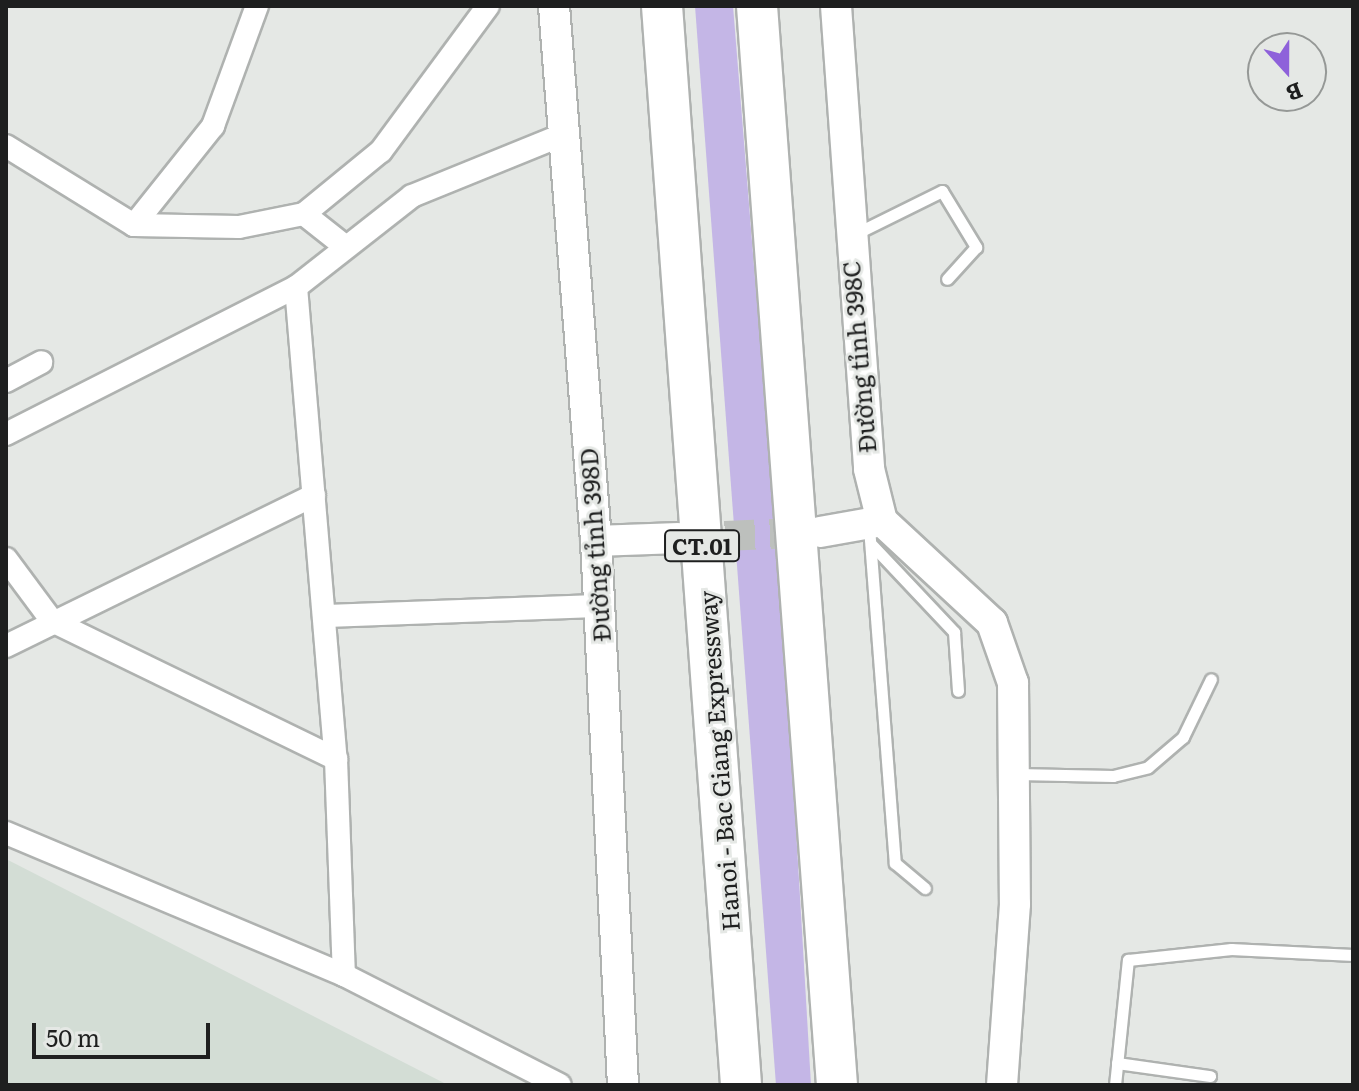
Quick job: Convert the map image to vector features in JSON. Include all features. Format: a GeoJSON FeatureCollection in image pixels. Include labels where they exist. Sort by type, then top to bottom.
{"type":"FeatureCollection","features":[{"type":"Feature","properties":{"kind":"highway","name":"Hanoi - Bac Giang Expressway"},"geometry":{"type":"LineString","coordinates":[[662,6],[741,1085]]}},
{"type":"Feature","properties":{"kind":"highway"},"geometry":{"type":"LineString","coordinates":[[757,6],[837,1085]]}},
{"type":"Feature","properties":{"kind":"main road","name":"Đường tỉnh 398D"},"geometry":{"type":"LineString","coordinates":[[554,6],[560,136],[596,541],[623,1085]]}},
{"type":"Feature","properties":{"kind":"main road","name":"Đường tỉnh 398C"},"geometry":{"type":"LineString","coordinates":[[836,6],[847,237],[862,432],[875,531]]}},
{"type":"Feature","properties":{"kind":"main road"},"geometry":{"type":"LineString","coordinates":[[820,532],[875,531],[998,631],[1013,683],[1017,774],[1002,1085]]}},
{"type":"Feature","properties":{"kind":"main road"},"geometry":{"type":"LineString","coordinates":[[596,541],[678,538]]}},
{"type":"Feature","properties":{"kind":"street"},"geometry":{"type":"LineString","coordinates":[[134,225],[213,126],[257,6]]}},
{"type":"Feature","properties":{"kind":"street"},"geometry":{"type":"LineString","coordinates":[[6,146],[134,225],[239,227],[304,214],[381,151],[488,6]]}},
{"type":"Feature","properties":{"kind":"street"},"geometry":{"type":"LineString","coordinates":[[6,434],[296,287],[342,244],[412,196],[560,136]]}},
{"type":"Feature","properties":{"kind":"street"},"geometry":{"type":"LineString","coordinates":[[304,214],[342,244]]}},
{"type":"Feature","properties":{"kind":"street"},"geometry":{"type":"LineString","coordinates":[[296,287],[336,759],[344,975]]}},
{"type":"Feature","properties":{"kind":"street"},"geometry":{"type":"LineString","coordinates":[[6,381],[41,362]]}},
{"type":"Feature","properties":{"kind":"street"},"geometry":{"type":"LineString","coordinates":[[6,646],[314,495]]}},
{"type":"Feature","properties":{"kind":"street"},"geometry":{"type":"LineString","coordinates":[[6,559],[52,621],[336,759]]}},
{"type":"Feature","properties":{"kind":"street"},"geometry":{"type":"LineString","coordinates":[[324,616],[599,606]]}},
{"type":"Feature","properties":{"kind":"street"},"geometry":{"type":"LineString","coordinates":[[6,833],[344,975],[560,1085]]}},
{"type":"Feature","properties":{"kind":"lane"},"geometry":{"type":"LineString","coordinates":[[847,237],[942,191],[976,247],[947,279]]}},
{"type":"Feature","properties":{"kind":"lane"},"geometry":{"type":"LineString","coordinates":[[875,531],[954,632],[958,691]]}},
{"type":"Feature","properties":{"kind":"lane"},"geometry":{"type":"LineString","coordinates":[[875,531],[895,863],[925,888]]}},
{"type":"Feature","properties":{"kind":"lane"},"geometry":{"type":"LineString","coordinates":[[1017,774],[1113,776],[1148,767],[1183,737],[1211,679]]}},
{"type":"Feature","properties":{"kind":"lane"},"geometry":{"type":"LineString","coordinates":[[1115,1085],[1128,960],[1231,949],[1353,955]]}},
{"type":"Feature","properties":{"kind":"lane"},"geometry":{"type":"LineString","coordinates":[[1117,1063],[1210,1076]]}},
{"type":"Feature","properties":{"kind":"shaded area"},"geometry":{"type":"Polygon","coordinates":[[[695,6],[733,6],[787,675],[811,1085],[776,1085],[695,6]]]}},
{"type":"Feature","properties":{"kind":"shaded area"},"geometry":{"type":"Polygon","coordinates":[[[6,859],[448,1085],[6,1085],[6,859]]]}},
{"type":"Feature","properties":{"kind":"tunnel"},"geometry":{"type":"LineString","coordinates":[[680,538],[816,532]]}}]}
